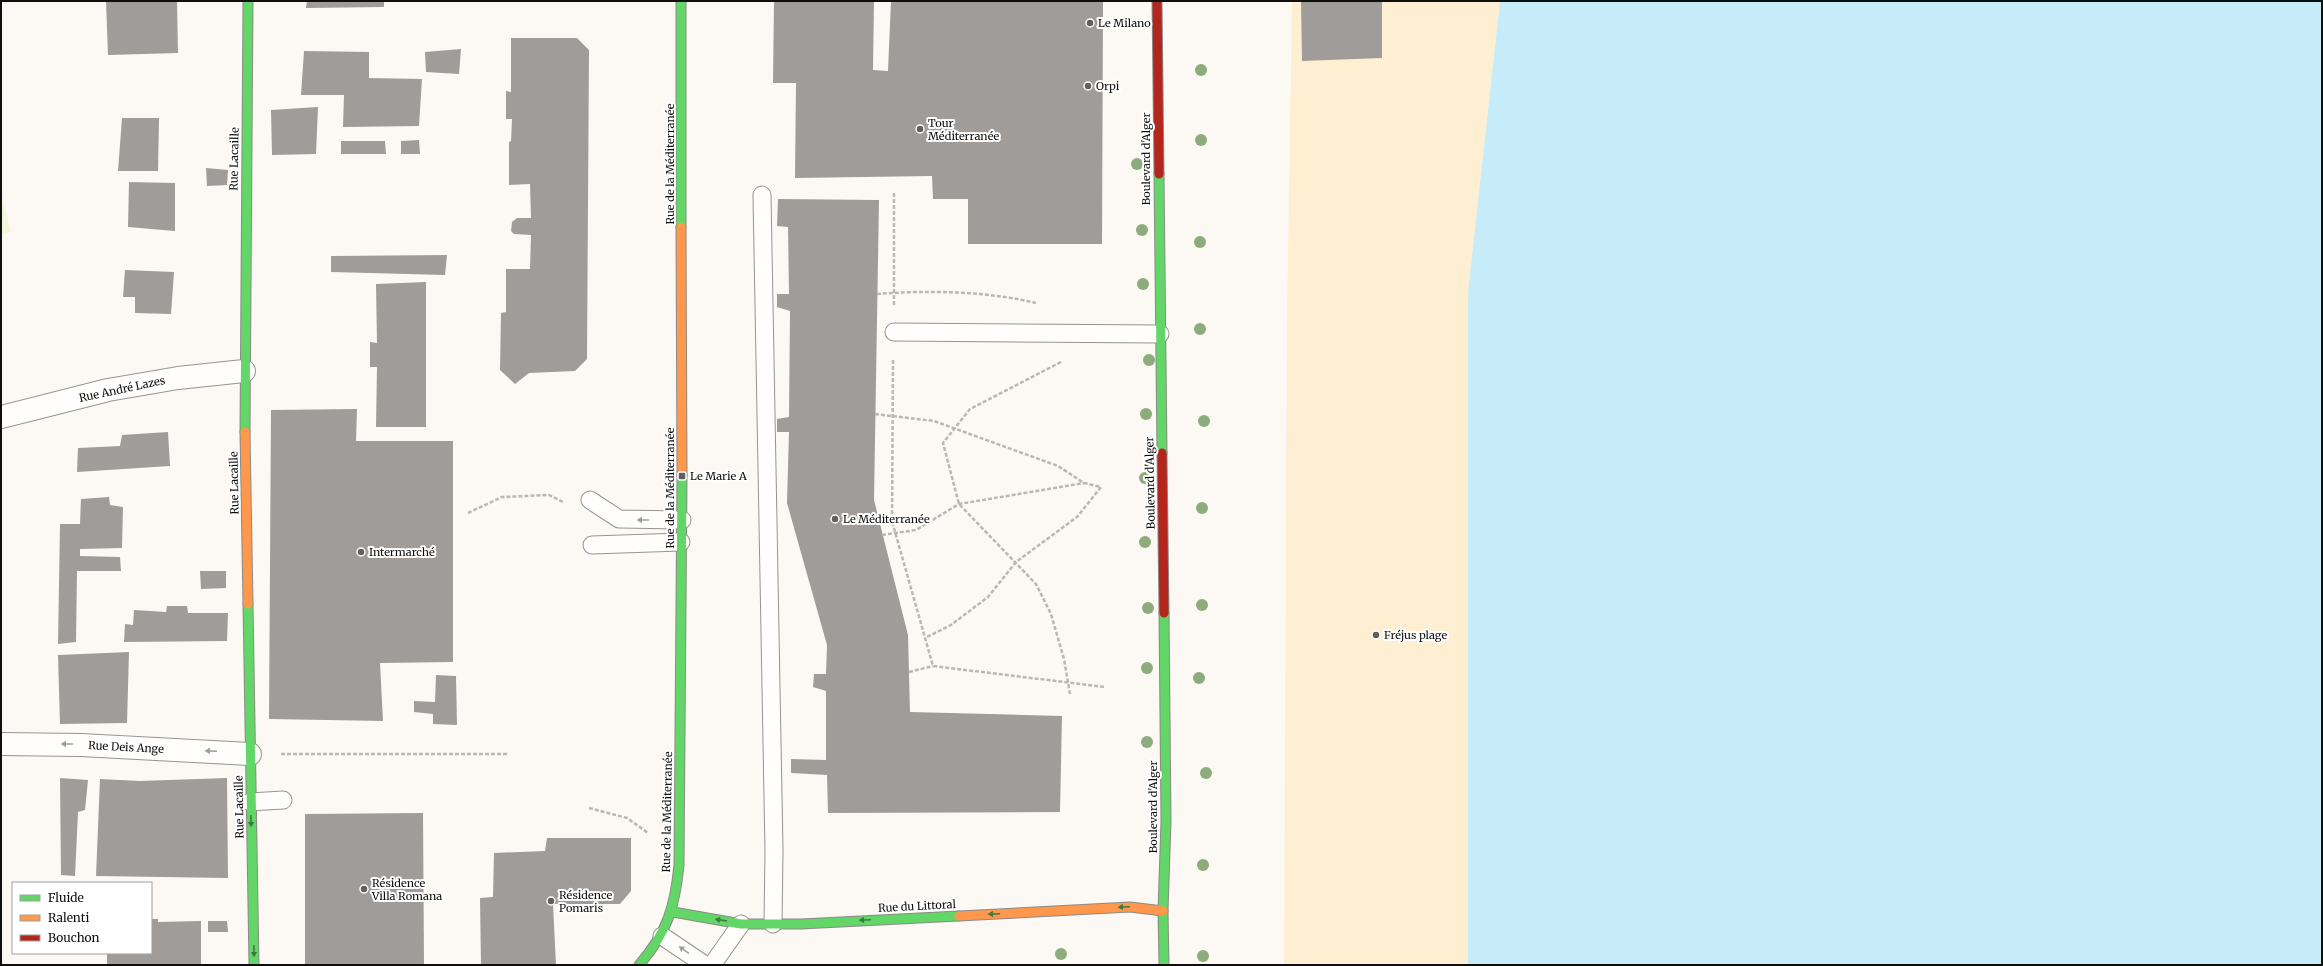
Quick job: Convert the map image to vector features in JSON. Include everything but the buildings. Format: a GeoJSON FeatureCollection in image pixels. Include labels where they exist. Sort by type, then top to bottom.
{"type":"FeatureCollection","features":[{"type":"Feature","properties":{"kind":"street","name":"Rue Lacaille"},"geometry":{"type":"LineString","coordinates":[[248,1],[244,371],[250,802],[254,965]]}},
{"type":"Feature","properties":{"kind":"street","name":"Rue de la Méditerranée"},"geometry":{"type":"LineString","coordinates":[[639,965],[662,936],[673,912],[679,865],[682,520],[681,1]]}},
{"type":"Feature","properties":{"kind":"street","name":"Boulevard d'Alger"},"geometry":{"type":"LineString","coordinates":[[1157,1],[1166,822],[1163,911],[1164,965]]}},
{"type":"Feature","properties":{"kind":"street","name":"Rue André Lazes"},"geometry":{"type":"LineString","coordinates":[[1,417],[108,390],[178,378],[244,371]]}},
{"type":"Feature","properties":{"kind":"street","name":"Rue Deis Ange"},"geometry":{"type":"LineString","coordinates":[[1,744],[81,744],[250,754]]}},
{"type":"Feature","properties":{"kind":"street","name":"Rue du Littoral"},"geometry":{"type":"LineString","coordinates":[[673,912],[741,924],[773,924],[1130,907],[1163,911]]}},
{"type":"Feature","properties":{"kind":"lane"},"geometry":{"type":"LineString","coordinates":[[762,195],[774,851],[773,924]]}},
{"type":"Feature","properties":{"kind":"lane"},"geometry":{"type":"LineString","coordinates":[[894,332],[1160,334]]}},
{"type":"Feature","properties":{"kind":"lane"},"geometry":{"type":"LineString","coordinates":[[590,500],[619,519],[682,520]]}},
{"type":"Feature","properties":{"kind":"lane"},"geometry":{"type":"LineString","coordinates":[[592,544],[681,542]]}},
{"type":"Feature","properties":{"kind":"lane"},"geometry":{"type":"LineString","coordinates":[[250,802],[283,800]]}},
{"type":"Feature","properties":{"kind":"lane"},"geometry":{"type":"LineString","coordinates":[[712,965],[741,924]]}},
{"type":"Feature","properties":{"kind":"lane"},"geometry":{"type":"LineString","coordinates":[[662,936],[705,965]]}},
{"type":"Feature","properties":{"kind":"path"},"geometry":{"type":"LineString","coordinates":[[894,191],[892,521],[933,666]]}},
{"type":"Feature","properties":{"kind":"path"},"geometry":{"type":"LineString","coordinates":[[877,294],[933,292],[1018,299],[1040,304]]}},
{"type":"Feature","properties":{"kind":"path"},"geometry":{"type":"LineString","coordinates":[[1070,694],[1051,614],[1036,584],[959,504],[943,444],[970,409],[1064,360],[1080,348],[1079,334]]}},
{"type":"Feature","properties":{"kind":"path"},"geometry":{"type":"LineString","coordinates":[[875,414],[934,421],[1058,466],[1084,483],[1101,488],[1077,517],[1016,562],[988,597],[951,625],[925,638]]}},
{"type":"Feature","properties":{"kind":"path"},"geometry":{"type":"LineString","coordinates":[[882,535],[916,530],[959,504],[1084,483]]}},
{"type":"Feature","properties":{"kind":"path"},"geometry":{"type":"LineString","coordinates":[[468,513],[502,497],[549,495],[570,505]]}},
{"type":"Feature","properties":{"kind":"path"},"geometry":{"type":"LineString","coordinates":[[909,672],[933,666],[1105,687]]}},
{"type":"Feature","properties":{"kind":"path"},"geometry":{"type":"LineString","coordinates":[[250,754],[508,754]]}},
{"type":"Feature","properties":{"kind":"path"},"geometry":{"type":"LineString","coordinates":[[589,808],[627,818],[654,837]]}},
{"type":"Feature","properties":{"kind":"sand","name":"Fréjus plage"},"geometry":{"type":"Polygon","coordinates":[[[1292,1],[1500,1],[1468,292],[1468,965],[1284,965],[1287,320],[1292,1]]]}},
{"type":"Feature","properties":{"kind":"green space"},"geometry":{"type":"Polygon","coordinates":[[[1,194],[11,232],[1,235],[1,194]]]}},
{"type":"Feature","properties":{"kind":"water"},"geometry":{"type":"Polygon","coordinates":[[[1500,1],[2322,1],[2322,965],[1468,965],[1468,292],[1500,1]]]}},
{"type":"Feature","properties":{"kind":"traffic: fast"},"geometry":{"type":"LineString","coordinates":[[245,432],[248,1]]}},
{"type":"Feature","properties":{"kind":"traffic: fast"},"geometry":{"type":"LineString","coordinates":[[681,1],[681,227]]}},
{"type":"Feature","properties":{"kind":"traffic: fast"},"geometry":{"type":"LineString","coordinates":[[1159,174],[1162,453]]}},
{"type":"Feature","properties":{"kind":"traffic: fast"},"geometry":{"type":"LineString","coordinates":[[639,965],[656,942],[668,919],[675,894],[679,865],[682,475]]}},
{"type":"Feature","properties":{"kind":"traffic: fast"},"geometry":{"type":"LineString","coordinates":[[248,604],[254,965]]}},
{"type":"Feature","properties":{"kind":"traffic: fast"},"geometry":{"type":"LineString","coordinates":[[1164,613],[1166,821],[1163,911],[1164,965]]}},
{"type":"Feature","properties":{"kind":"traffic: fast"},"geometry":{"type":"LineString","coordinates":[[673,912],[741,924],[801,924],[959,916]]}},
{"type":"Feature","properties":{"kind":"traffic: slow"},"geometry":{"type":"LineString","coordinates":[[681,227],[682,475]]}},
{"type":"Feature","properties":{"kind":"traffic: slow"},"geometry":{"type":"LineString","coordinates":[[245,432],[248,604]]}},
{"type":"Feature","properties":{"kind":"traffic: slow"},"geometry":{"type":"LineString","coordinates":[[959,916],[1130,907],[1163,911]]}},
{"type":"Feature","properties":{"kind":"traffic: jam"},"geometry":{"type":"LineString","coordinates":[[1157,1],[1159,174]]}},
{"type":"Feature","properties":{"kind":"traffic: jam"},"geometry":{"type":"LineString","coordinates":[[1162,453],[1164,613]]}},
{"type":"Feature","properties":{"kind":"place","name":"Le Milano"},"geometry":{"type":"Point","coordinates":[1090,23]}},
{"type":"Feature","properties":{"kind":"place","name":"Orpi"},"geometry":{"type":"Point","coordinates":[1088,86]}},
{"type":"Feature","properties":{"kind":"place","name":"Tour Méditerranée"},"geometry":{"type":"Point","coordinates":[920,129]}},
{"type":"Feature","properties":{"kind":"place","name":"Le Marie A"},"geometry":{"type":"Point","coordinates":[682,476]}},
{"type":"Feature","properties":{"kind":"place","name":"Le Méditerranée"},"geometry":{"type":"Point","coordinates":[835,519]}},
{"type":"Feature","properties":{"kind":"place","name":"Intermarché"},"geometry":{"type":"Point","coordinates":[361,552]}},
{"type":"Feature","properties":{"kind":"place","name":"Fréjus plage"},"geometry":{"type":"Point","coordinates":[1376,635]}},
{"type":"Feature","properties":{"kind":"place","name":"Résidence Villa Romana"},"geometry":{"type":"Point","coordinates":[364,889]}},
{"type":"Feature","properties":{"kind":"place","name":"Résidence Pomaris"},"geometry":{"type":"Point","coordinates":[551,901]}}]}
